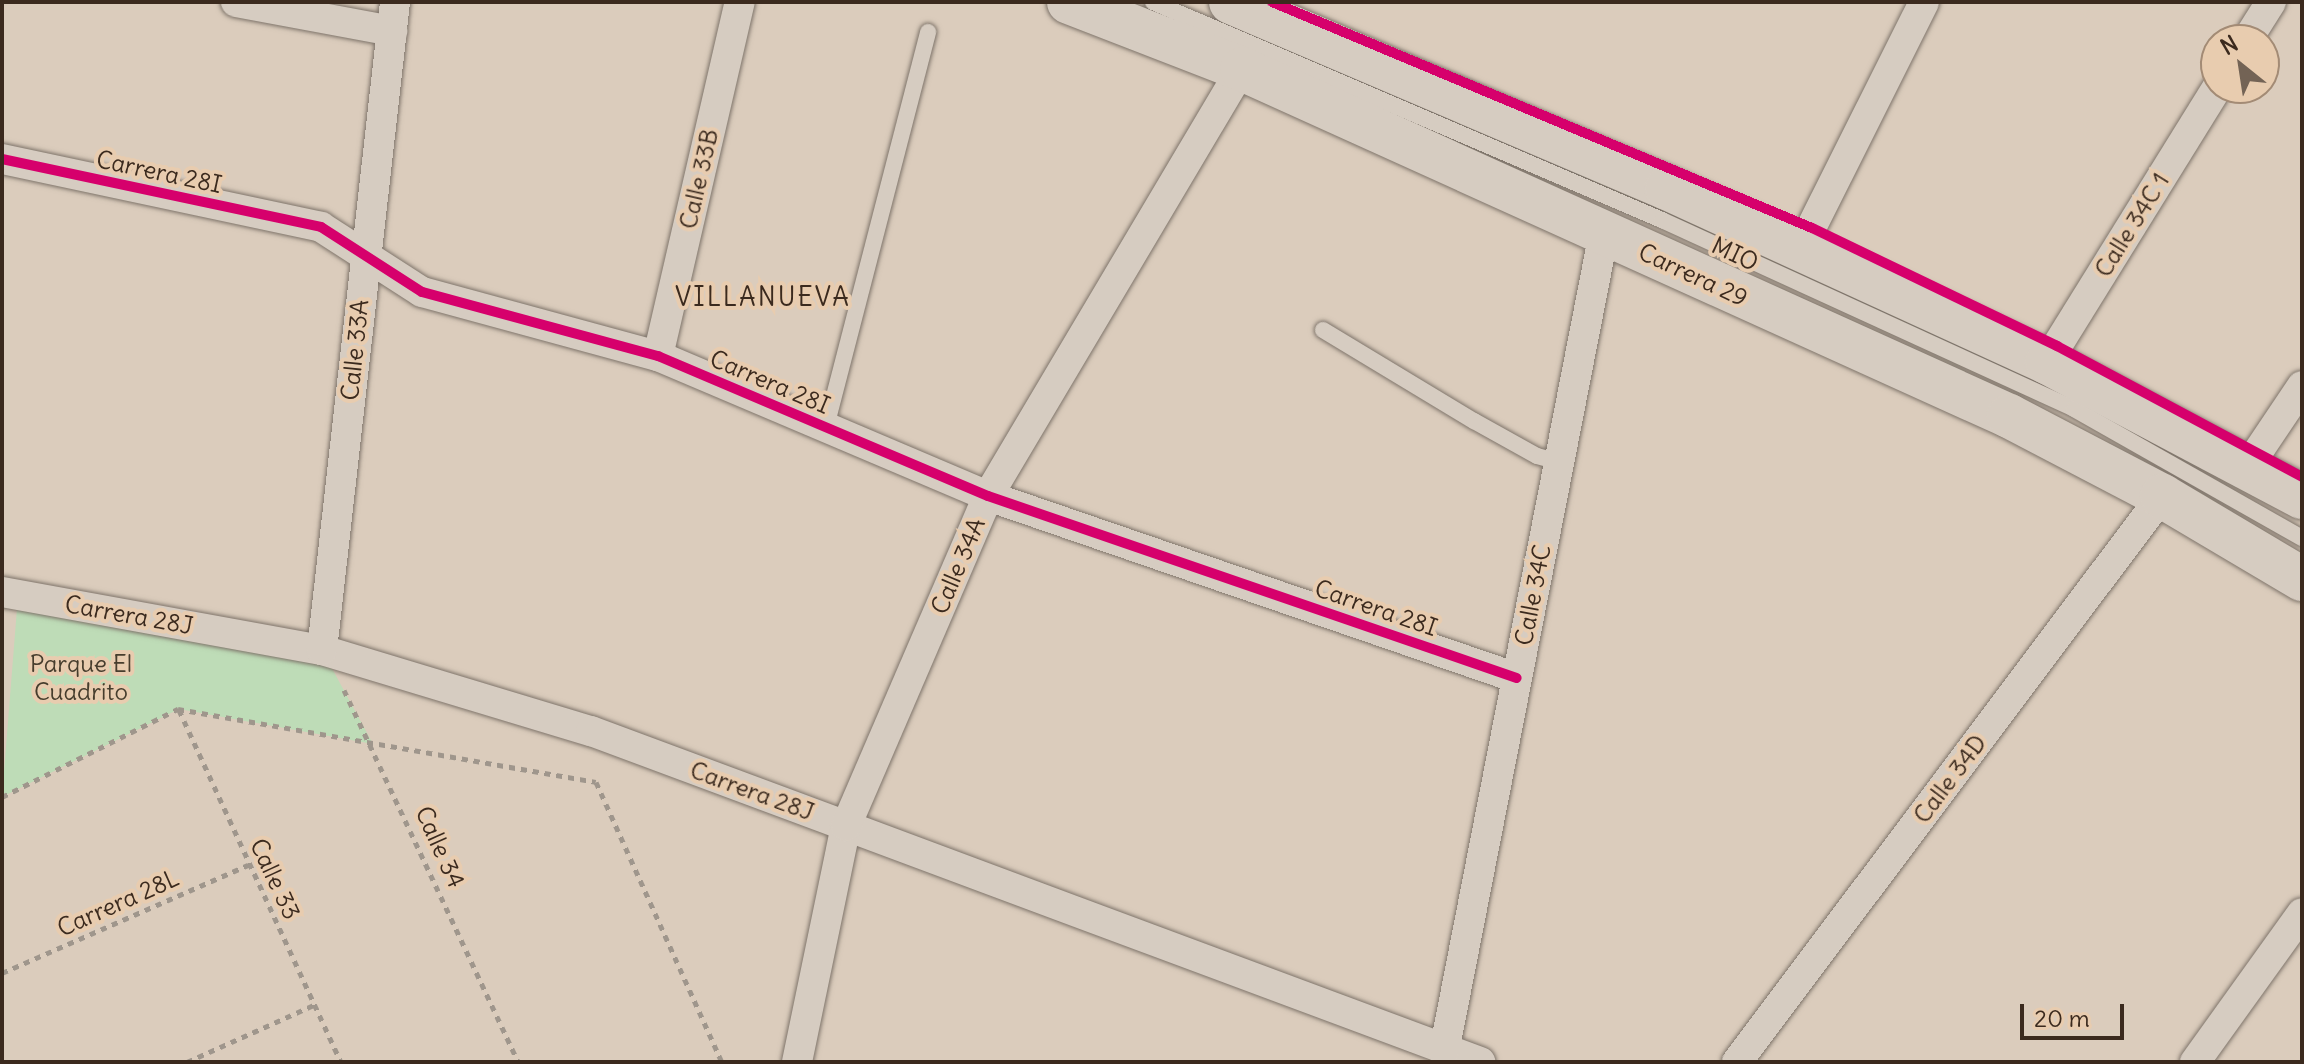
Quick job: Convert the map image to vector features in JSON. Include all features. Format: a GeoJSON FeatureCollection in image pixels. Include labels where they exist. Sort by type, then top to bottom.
{"type":"FeatureCollection","features":[{"type":"Feature","properties":{"kind":"main road","name":"Carrera 29"},"geometry":{"type":"LineString","coordinates":[[1069,2],[1242,69],[2009,416],[2162,496],[2302,579]]}},
{"type":"Feature","properties":{"kind":"main road"},"geometry":{"type":"LineString","coordinates":[[1231,2],[1800,250],[2047,362],[2249,465],[2302,497]]}},
{"type":"Feature","properties":{"kind":"street"},"geometry":{"type":"LineString","coordinates":[[236,2],[393,17]]}},
{"type":"Feature","properties":{"kind":"street","name":"Calle 33B"},"geometry":{"type":"LineString","coordinates":[[658,356],[740,2]]}},
{"type":"Feature","properties":{"kind":"street"},"geometry":{"type":"LineString","coordinates":[[1800,250],[1924,2]]}},
{"type":"Feature","properties":{"kind":"street"},"geometry":{"type":"LineString","coordinates":[[2257,24],[2271,2]]}},
{"type":"Feature","properties":{"kind":"street","name":"Calle 33A"},"geometry":{"type":"LineString","coordinates":[[322,650],[393,17]]}},
{"type":"Feature","properties":{"kind":"street","name":"Calle 34A"},"geometry":{"type":"LineString","coordinates":[[797,1062],[846,826],[988,496],[1242,69]]}},
{"type":"Feature","properties":{"kind":"street","name":"Calle 34C 1"},"geometry":{"type":"LineString","coordinates":[[2047,362],[2207,104]]}},
{"type":"Feature","properties":{"kind":"street","name":"Carrera 28I"},"geometry":{"type":"LineString","coordinates":[[2,159],[321,227],[422,292],[658,356],[988,496],[1517,678]]}},
{"type":"Feature","properties":{"kind":"street","name":"Calle 34C"},"geometry":{"type":"LineString","coordinates":[[1444,1052],[1604,233]]}},
{"type":"Feature","properties":{"kind":"street"},"geometry":{"type":"LineString","coordinates":[[2249,465],[2302,386]]}},
{"type":"Feature","properties":{"kind":"street","name":"Calle 34D"},"geometry":{"type":"LineString","coordinates":[[1737,1062],[2162,496]]}},
{"type":"Feature","properties":{"kind":"street","name":"Carrera 28J"},"geometry":{"type":"LineString","coordinates":[[2,592],[322,650],[591,731],[1444,1052],[1480,1062]]}},
{"type":"Feature","properties":{"kind":"street"},"geometry":{"type":"LineString","coordinates":[[2195,1062],[2302,913]]}},
{"type":"Feature","properties":{"kind":"lane","name":"MIO"},"geometry":{"type":"LineString","coordinates":[[1153,2],[1662,220],[2074,409],[2302,538]]}},
{"type":"Feature","properties":{"kind":"lane"},"geometry":{"type":"LineString","coordinates":[[826,427],[928,32]]}},
{"type":"Feature","properties":{"kind":"lane"},"geometry":{"type":"LineString","coordinates":[[1323,330],[1474,421],[1537,456],[1559,462]]}},
{"type":"Feature","properties":{"kind":"path"},"geometry":{"type":"LineString","coordinates":[[2,797],[178,709],[596,782],[722,1062]]}},
{"type":"Feature","properties":{"kind":"path"},"geometry":{"type":"LineString","coordinates":[[187,1062],[314,1005]]}},
{"type":"Feature","properties":{"kind":"green space","name":"Parque El Cuadrito"},"geometry":{"type":"Polygon","coordinates":[[[18,596],[322,650],[373,744],[179,709],[2,797],[18,596]]]}},
{"type":"Feature","properties":{"kind":"cycle path"},"geometry":{"type":"LineString","coordinates":[[1272,2],[1812,228],[2057,346],[2302,477]]}},
{"type":"Feature","properties":{"kind":"cycle path"},"geometry":{"type":"LineString","coordinates":[[2,159],[321,227],[422,292],[658,356],[988,496],[1517,678]]}},
{"type":"Feature","properties":{"kind":"district","name":"VILLANUEVA"},"geometry":{"type":"Point","coordinates":[763,297]}}]}
